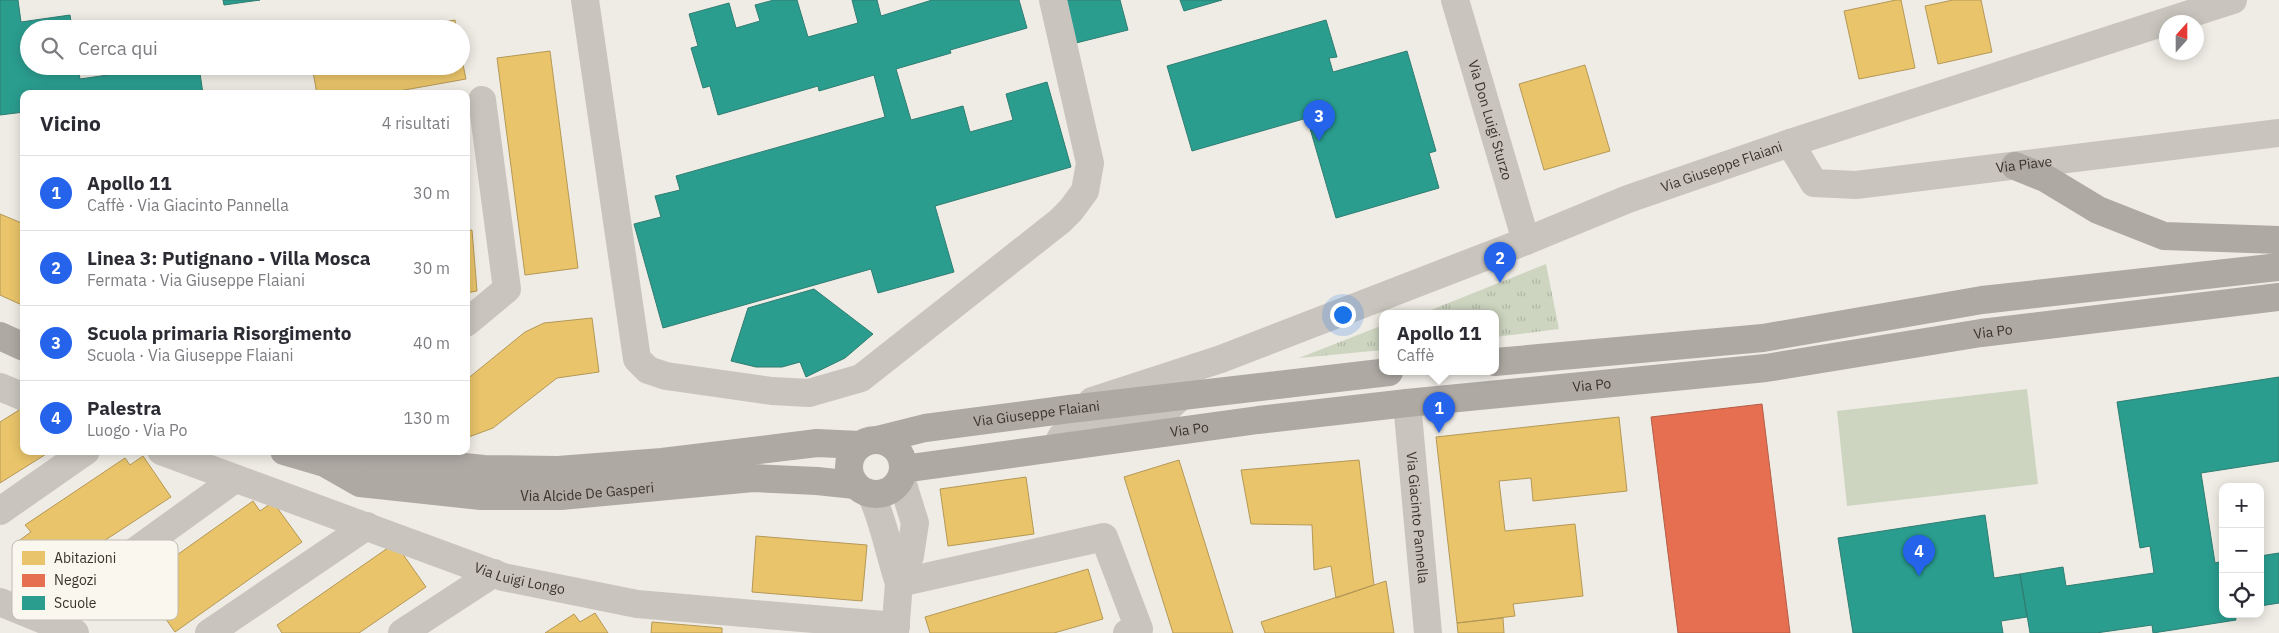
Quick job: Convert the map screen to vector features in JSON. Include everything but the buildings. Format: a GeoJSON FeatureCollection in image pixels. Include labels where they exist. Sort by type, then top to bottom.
{"type":"FeatureCollection","features":[{"type":"Feature","properties":{"kind":"main road"},"geometry":{"type":"LineString","coordinates":[[2015,166],[2045,178],[2098,210],[2164,236],[2274,244]]}},
{"type":"Feature","properties":{"kind":"main road"},"geometry":{"type":"LineString","coordinates":[[1499,362],[1763,338],[1982,300],[2279,267]]}},
{"type":"Feature","properties":{"kind":"main road"},"geometry":{"type":"LineString","coordinates":[[1981,333],[2011,314],[2263,284],[2271,281],[2279,272]]}},
{"type":"Feature","properties":{"kind":"main road","name":"Via Po"},"geometry":{"type":"LineString","coordinates":[[902,474],[1058,446],[1258,420],[1407,403],[1766,368],[1981,333],[2279,297]]}},
{"type":"Feature","properties":{"kind":"main road"},"geometry":{"type":"LineString","coordinates":[[0,336],[20,345]]}},
{"type":"Feature","properties":{"kind":"main road"},"geometry":{"type":"LineString","coordinates":[[1070,409],[1379,373]]}},
{"type":"Feature","properties":{"kind":"main road","name":"Via Giuseppe Flaiani"},"geometry":{"type":"LineString","coordinates":[[868,442],[925,428],[1070,409]]}},
{"type":"Feature","properties":{"kind":"main road"},"geometry":{"type":"LineString","coordinates":[[885,441],[899,453],[902,474],[889,491],[863,489],[848,469],[850,459],[868,442],[885,441]]}},
{"type":"Feature","properties":{"kind":"main road","name":"Via Alcide De Gasperi"},"geometry":{"type":"LineString","coordinates":[[313,455],[484,470],[558,470],[662,462],[817,443],[868,442]]}},
{"type":"Feature","properties":{"kind":"main road","name":"Via Alcide De Gasperi"},"geometry":{"type":"LineString","coordinates":[[327,457],[360,482],[481,496],[561,496],[753,478],[817,481],[863,489]]}},
{"type":"Feature","properties":{"kind":"street"},"geometry":{"type":"LineString","coordinates":[[585,0],[637,359],[648,370],[666,376],[772,391],[809,392],[861,378],[1060,221],[1085,191],[1090,163],[1053,0]]}},
{"type":"Feature","properties":{"kind":"street","name":"Via Don Luigi Sturzo"},"geometry":{"type":"LineString","coordinates":[[1455,0],[1526,241]]}},
{"type":"Feature","properties":{"kind":"street","name":"Via Giuseppe Flaiani"},"geometry":{"type":"LineString","coordinates":[[1070,409],[1221,359],[1526,241],[1628,199],[1790,143],[2233,0]]}},
{"type":"Feature","properties":{"kind":"street"},"geometry":{"type":"LineString","coordinates":[[470,320],[507,289],[482,100]]}},
{"type":"Feature","properties":{"kind":"street","name":"Via Piave"},"geometry":{"type":"LineString","coordinates":[[1790,143],[1814,183],[1856,185],[2279,133]]}},
{"type":"Feature","properties":{"kind":"street","name":"Via Giuseppe Flaiani"},"geometry":{"type":"LineString","coordinates":[[1058,446],[1061,437],[1077,427],[1155,417],[1165,411],[1221,359]]}},
{"type":"Feature","properties":{"kind":"street"},"geometry":{"type":"LineString","coordinates":[[0,387],[20,395]]}},
{"type":"Feature","properties":{"kind":"street","name":"Via Giacinto Pannella"},"geometry":{"type":"LineString","coordinates":[[1407,403],[1428,633]]}},
{"type":"Feature","properties":{"kind":"street"},"geometry":{"type":"LineString","coordinates":[[0,511],[80,455]]}},
{"type":"Feature","properties":{"kind":"street","name":"Via Luigi Longo"},"geometry":{"type":"LineString","coordinates":[[172,455],[494,573],[637,604],[896,630]]}},
{"type":"Feature","properties":{"kind":"street"},"geometry":{"type":"LineString","coordinates":[[898,583],[910,556],[915,523],[902,474]]}},
{"type":"Feature","properties":{"kind":"street"},"geometry":{"type":"LineString","coordinates":[[150,540],[235,479]]}},
{"type":"Feature","properties":{"kind":"street"},"geometry":{"type":"LineString","coordinates":[[863,489],[880,514],[898,583],[896,630]]}},
{"type":"Feature","properties":{"kind":"street"},"geometry":{"type":"LineString","coordinates":[[209,633],[367,526]]}},
{"type":"Feature","properties":{"kind":"street"},"geometry":{"type":"LineString","coordinates":[[898,583],[1104,537],[1139,629],[1127,633]]}},
{"type":"Feature","properties":{"kind":"street"},"geometry":{"type":"LineString","coordinates":[[402,633],[494,573]]}},
{"type":"Feature","properties":{"kind":"street"},"geometry":{"type":"LineString","coordinates":[[0,602],[12,607]]}},
{"type":"Feature","properties":{"kind":"street"},"geometry":{"type":"LineString","coordinates":[[44,620],[75,633]]}},
{"type":"Feature","properties":{"kind":"green space"},"geometry":{"type":"Polygon","coordinates":[[[1546,264],[1559,329],[1499,336],[1499,310],[1431,310],[1546,264]]]}},
{"type":"Feature","properties":{"kind":"green space"},"geometry":{"type":"Polygon","coordinates":[[[1379,327],[1379,350],[1299,358],[1379,327]]]}},
{"type":"Feature","properties":{"kind":"green space"},"geometry":{"type":"Polygon","coordinates":[[[2027,389],[2038,484],[1847,506],[1837,411],[2027,389]]]}},
{"type":"Feature","properties":{"kind":"place","name":"Scuola primaria Risorgimento"},"geometry":{"type":"Point","coordinates":[1319,141]}},
{"type":"Feature","properties":{"kind":"place","name":"Linea 3: Putignano - Villa Mosca"},"geometry":{"type":"Point","coordinates":[1500,283]}},
{"type":"Feature","properties":{"kind":"place","name":"Apollo 11"},"geometry":{"type":"Point","coordinates":[1439,433]}},
{"type":"Feature","properties":{"kind":"place","name":"Palestra"},"geometry":{"type":"Point","coordinates":[1919,576]}}]}
